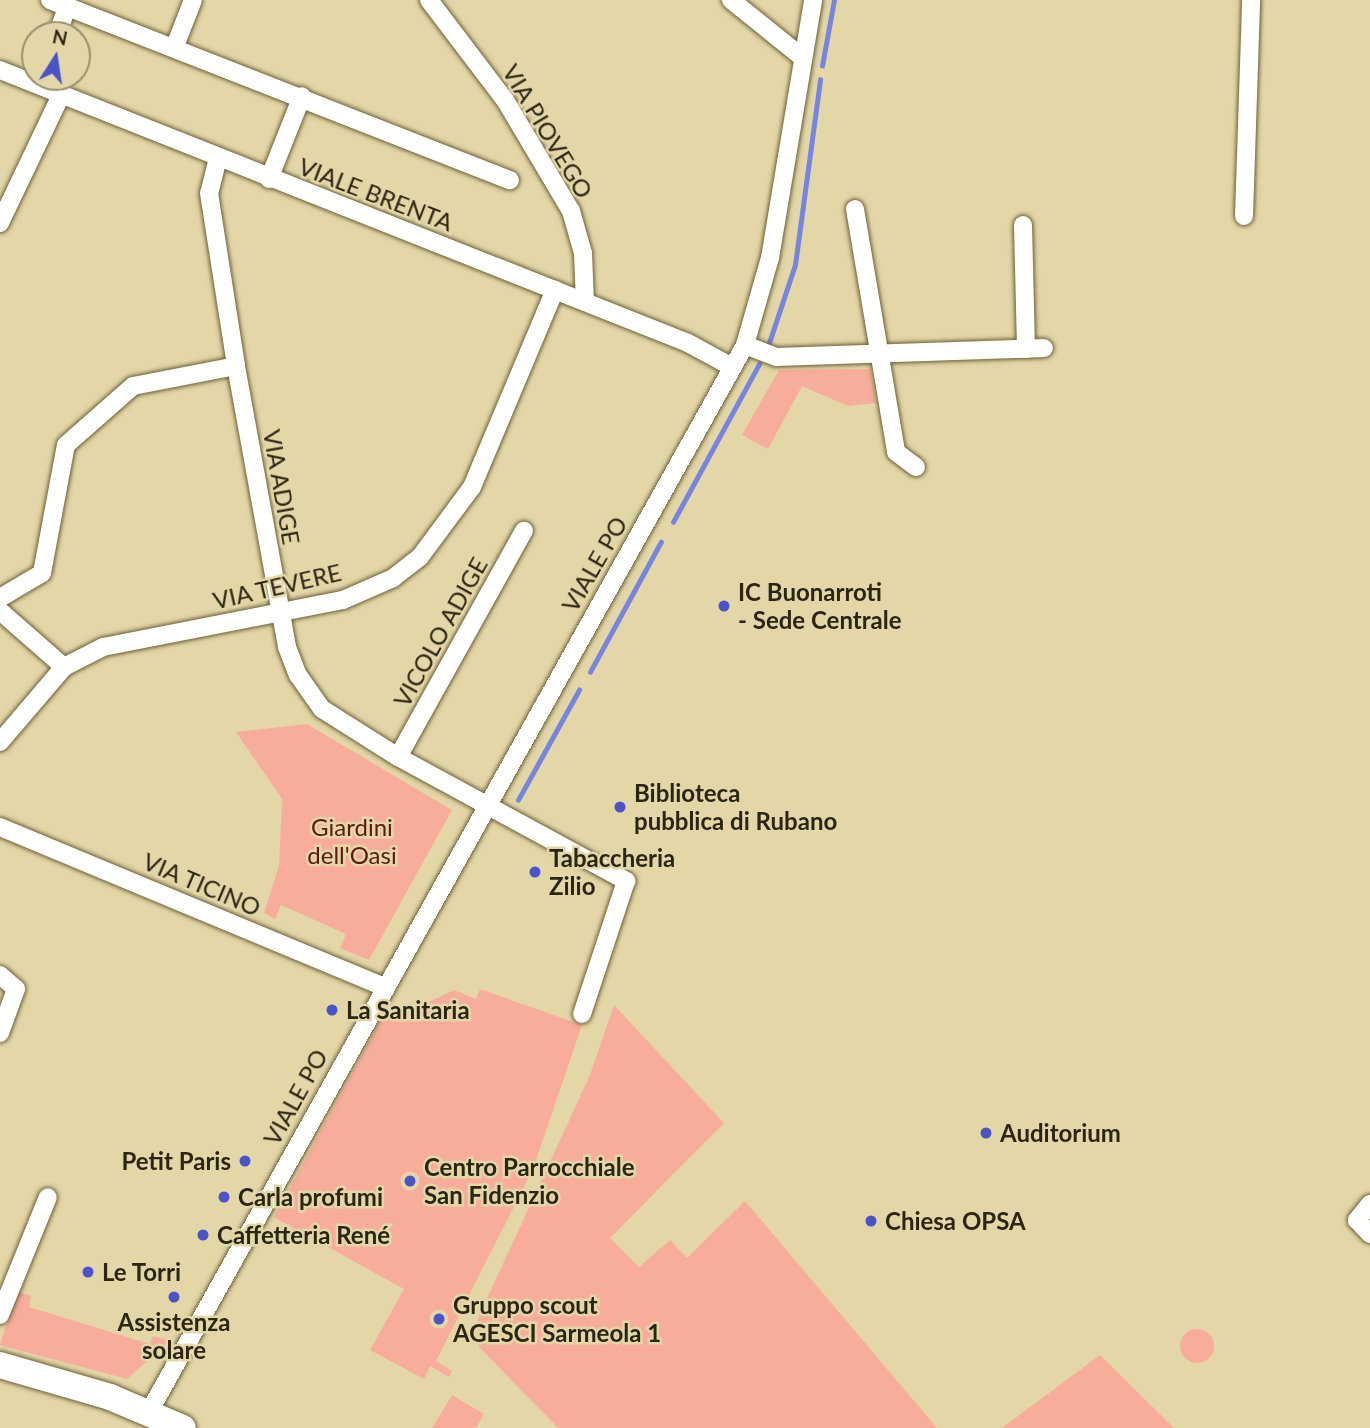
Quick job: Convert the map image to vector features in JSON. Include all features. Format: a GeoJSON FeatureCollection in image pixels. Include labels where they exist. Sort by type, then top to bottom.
{"type":"FeatureCollection","features":[{"type":"Feature","properties":{"kind":"main road"},"geometry":{"type":"LineString","coordinates":[[0,1364],[149,1412],[183,1428]]}},
{"type":"Feature","properties":{"kind":"street"},"geometry":{"type":"LineString","coordinates":[[175,46],[193,0]]}},
{"type":"Feature","properties":{"kind":"street","name":"VIA PIOVEGO"},"geometry":{"type":"LineString","coordinates":[[429,0],[505,100],[571,211],[583,253],[585,302]]}},
{"type":"Feature","properties":{"kind":"street"},"geometry":{"type":"LineString","coordinates":[[731,0],[756,23],[802,57]]}},
{"type":"Feature","properties":{"kind":"street","name":"VIALE PO"},"geometry":{"type":"LineString","coordinates":[[149,1412],[745,345],[770,258],[813,0]]}},
{"type":"Feature","properties":{"kind":"street"},"geometry":{"type":"LineString","coordinates":[[1244,216],[1251,0]]}},
{"type":"Feature","properties":{"kind":"street"},"geometry":{"type":"LineString","coordinates":[[59,4],[175,46],[510,180]]}},
{"type":"Feature","properties":{"kind":"street"},"geometry":{"type":"LineString","coordinates":[[756,23],[805,36]]}},
{"type":"Feature","properties":{"kind":"street","name":"VIALE BRENTA"},"geometry":{"type":"LineString","coordinates":[[0,70],[21,76]]}},
{"type":"Feature","properties":{"kind":"street","name":"VIALE BRENTA"},"geometry":{"type":"LineString","coordinates":[[55,91],[269,179],[585,302],[732,367]]}},
{"type":"Feature","properties":{"kind":"street"},"geometry":{"type":"LineString","coordinates":[[0,223],[61,95]]}},
{"type":"Feature","properties":{"kind":"street"},"geometry":{"type":"LineString","coordinates":[[269,179],[302,96]]}},
{"type":"Feature","properties":{"kind":"street","name":"VIA ADIGE"},"geometry":{"type":"LineString","coordinates":[[218,158],[209,193],[236,366],[281,615],[298,675],[317,703],[398,757],[486,807]]}},
{"type":"Feature","properties":{"kind":"street"},"geometry":{"type":"LineString","coordinates":[[855,209],[882,354],[896,452],[916,467]]}},
{"type":"Feature","properties":{"kind":"street"},"geometry":{"type":"LineString","coordinates":[[1023,225],[1026,349]]}},
{"type":"Feature","properties":{"kind":"street","name":"VIA TEVERE"},"geometry":{"type":"LineString","coordinates":[[0,742],[64,667],[103,646],[281,615],[344,600],[393,578],[447,528],[472,488],[555,290]]}},
{"type":"Feature","properties":{"kind":"street"},"geometry":{"type":"LineString","coordinates":[[745,345],[777,357],[1044,348]]}},
{"type":"Feature","properties":{"kind":"street"},"geometry":{"type":"LineString","coordinates":[[0,598],[42,573],[66,445],[133,386],[236,366]]}},
{"type":"Feature","properties":{"kind":"street","name":"VICOLO ADIGE"},"geometry":{"type":"LineString","coordinates":[[398,757],[524,531]]}},
{"type":"Feature","properties":{"kind":"street"},"geometry":{"type":"LineString","coordinates":[[0,611],[64,667]]}},
{"type":"Feature","properties":{"kind":"street"},"geometry":{"type":"LineString","coordinates":[[486,807],[626,881],[582,1014]]}},
{"type":"Feature","properties":{"kind":"street","name":"VIA TICINO"},"geometry":{"type":"LineString","coordinates":[[0,827],[384,987]]}},
{"type":"Feature","properties":{"kind":"street"},"geometry":{"type":"LineString","coordinates":[[0,975],[16,989],[0,1032]]}},
{"type":"Feature","properties":{"kind":"street"},"geometry":{"type":"LineString","coordinates":[[0,1315],[48,1197]]}},
{"type":"Feature","properties":{"kind":"street"},"geometry":{"type":"LineString","coordinates":[[1370,1204],[1357,1220],[1370,1234]]}},
{"type":"Feature","properties":{"kind":"green space"},"geometry":{"type":"Polygon","coordinates":[[[870,369],[876,403],[848,406],[802,386],[768,449],[742,435],[779,370],[870,369]]]}},
{"type":"Feature","properties":{"kind":"green space","name":"Giardini dell'Oasi"},"geometry":{"type":"Polygon","coordinates":[[[307,724],[452,810],[369,960],[340,948],[346,934],[281,905],[275,919],[264,913],[279,866],[282,799],[236,732],[307,724]]]}},
{"type":"Feature","properties":{"kind":"green space","name":"Centro Parrocchiale San Fidenzio"},"geometry":{"type":"Polygon","coordinates":[[[480,989],[582,1025],[533,1169],[436,1361],[452,1371],[449,1377],[430,1366],[424,1379],[370,1350],[404,1289],[274,1217],[387,1009],[411,1010],[454,990],[476,999],[480,989]]]}},
{"type":"Feature","properties":{"kind":"green space"},"geometry":{"type":"Polygon","coordinates":[[[614,1005],[724,1123],[610,1238],[639,1267],[670,1240],[687,1258],[745,1201],[937,1428],[558,1428],[479,1347],[478,1318],[590,1075],[614,1005]]]}},
{"type":"Feature","properties":{"kind":"green space"},"geometry":{"type":"Polygon","coordinates":[[[16,1291],[31,1296],[29,1307],[150,1344],[153,1336],[170,1341],[127,1379],[0,1345],[16,1291]]]}},
{"type":"Feature","properties":{"kind":"green space"},"geometry":{"type":"Polygon","coordinates":[[[1197,1329],[1209,1334],[1214,1346],[1209,1358],[1197,1363],[1185,1358],[1180,1346],[1185,1334],[1197,1329]]]}},
{"type":"Feature","properties":{"kind":"green space"},"geometry":{"type":"Polygon","coordinates":[[[1100,1355],[1174,1428],[1002,1428],[1100,1355]]]}},
{"type":"Feature","properties":{"kind":"green space"},"geometry":{"type":"Polygon","coordinates":[[[452,1395],[484,1414],[476,1428],[432,1428],[452,1395]]]}},
{"type":"Feature","properties":{"kind":"waterway"},"geometry":{"type":"LineString","coordinates":[[822,66],[834,0]]}},
{"type":"Feature","properties":{"kind":"waterway"},"geometry":{"type":"LineString","coordinates":[[768,346],[795,265],[820,80]]}},
{"type":"Feature","properties":{"kind":"waterway"},"geometry":{"type":"LineString","coordinates":[[673,522],[759,364]]}},
{"type":"Feature","properties":{"kind":"waterway"},"geometry":{"type":"LineString","coordinates":[[590,672],[661,542]]}},
{"type":"Feature","properties":{"kind":"waterway"},"geometry":{"type":"LineString","coordinates":[[518,800],[579,690]]}},
{"type":"Feature","properties":{"kind":"place","name":"IC Buonarroti - Sede Centrale"},"geometry":{"type":"Point","coordinates":[724,606]}},
{"type":"Feature","properties":{"kind":"place","name":"Biblioteca pubblica di Rubano"},"geometry":{"type":"Point","coordinates":[620,807]}},
{"type":"Feature","properties":{"kind":"place","name":"Tabaccheria Zilio"},"geometry":{"type":"Point","coordinates":[535,872]}},
{"type":"Feature","properties":{"kind":"place","name":"La Sanitaria"},"geometry":{"type":"Point","coordinates":[332,1010]}},
{"type":"Feature","properties":{"kind":"place","name":"Auditorium"},"geometry":{"type":"Point","coordinates":[986,1133]}},
{"type":"Feature","properties":{"kind":"place","name":"Petit Paris"},"geometry":{"type":"Point","coordinates":[245,1161]}},
{"type":"Feature","properties":{"kind":"place","name":"Centro Parrocchiale San Fidenzio"},"geometry":{"type":"Point","coordinates":[410,1181]}},
{"type":"Feature","properties":{"kind":"place","name":"Carla profumi"},"geometry":{"type":"Point","coordinates":[224,1197]}},
{"type":"Feature","properties":{"kind":"place","name":"Chiesa OPSA"},"geometry":{"type":"Point","coordinates":[871,1221]}},
{"type":"Feature","properties":{"kind":"place","name":"Caffetteria René"},"geometry":{"type":"Point","coordinates":[203,1235]}},
{"type":"Feature","properties":{"kind":"place","name":"Le Torri"},"geometry":{"type":"Point","coordinates":[88,1272]}},
{"type":"Feature","properties":{"kind":"place","name":"Assistenza solare"},"geometry":{"type":"Point","coordinates":[174,1297]}},
{"type":"Feature","properties":{"kind":"place","name":"Gruppo scout AGESCI Sarmeola 1"},"geometry":{"type":"Point","coordinates":[439,1319]}}]}
